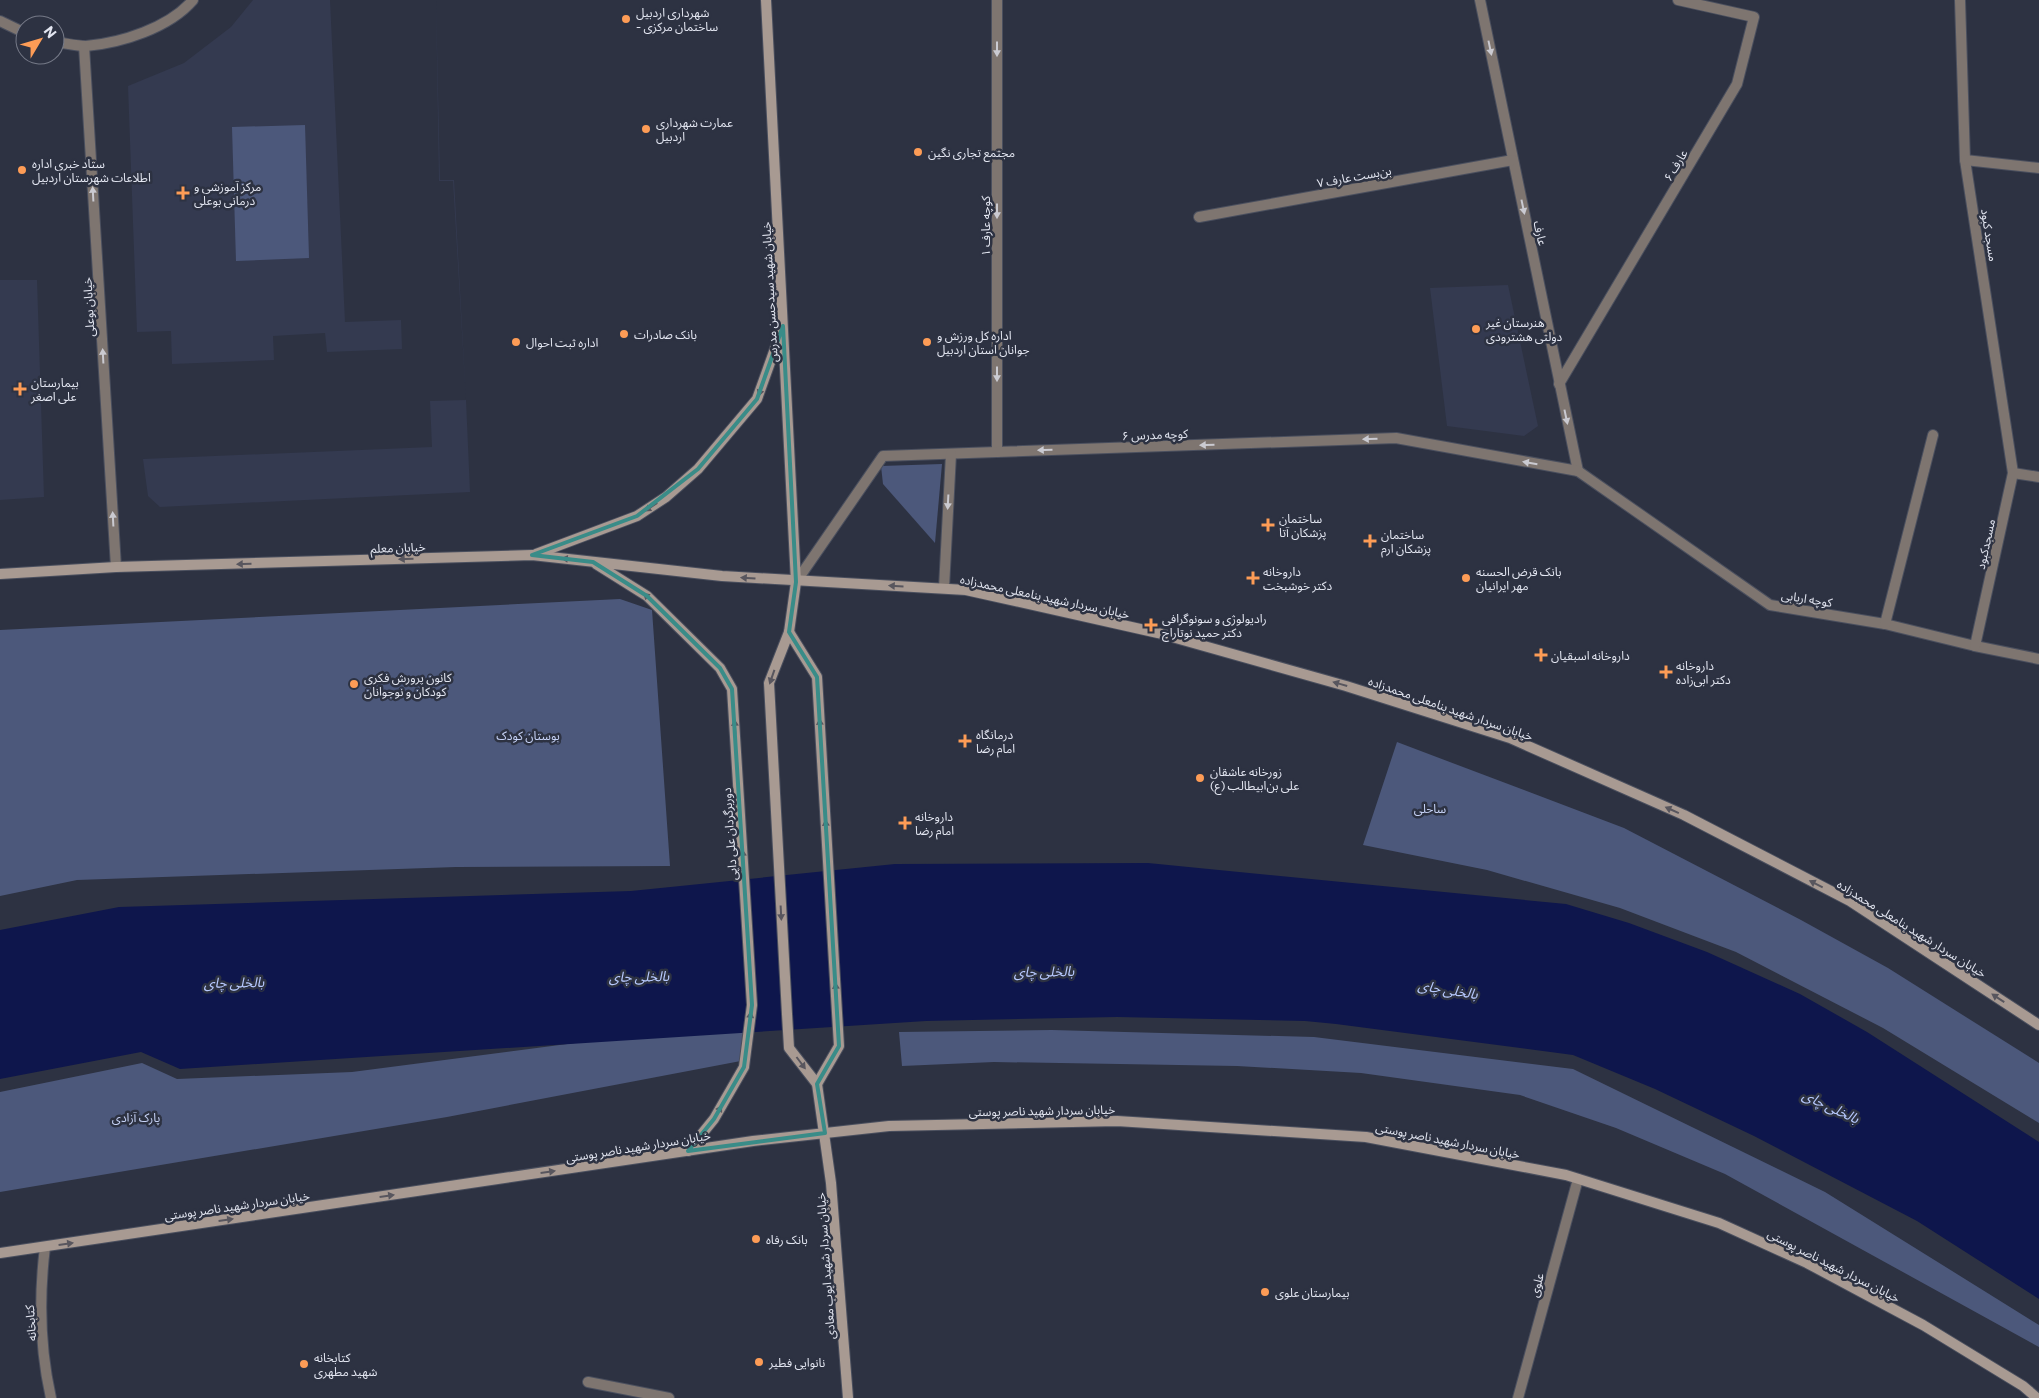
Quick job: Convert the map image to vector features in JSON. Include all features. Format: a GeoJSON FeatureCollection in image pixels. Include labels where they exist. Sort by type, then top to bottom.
{"type":"FeatureCollection","features":[{"type":"Feature","properties":{"kind":"main road","name":"خیابان شهید سیدحسن مدرس"},"geometry":{"type":"LineString","coordinates":[[766,0],[796,582],[789,632],[769,683],[789,1048],[817,1084]]}},
{"type":"Feature","properties":{"kind":"main road"},"geometry":{"type":"LineString","coordinates":[[532,555],[638,516],[666,497],[698,469],[757,399],[783,326]]}},
{"type":"Feature","properties":{"kind":"main road","name":"خیابان معلم"},"geometry":{"type":"LineString","coordinates":[[0,574],[116,567],[532,555],[796,582]]}},
{"type":"Feature","properties":{"kind":"main road","name":"دوربرگردان علی دایی"},"geometry":{"type":"LineString","coordinates":[[593,562],[647,596],[720,668],[732,689],[752,1005],[744,1068],[714,1119],[688,1151]]}},
{"type":"Feature","properties":{"kind":"main road","name":"خیابان سردار شهید بنامعلی محمدزاده"},"geometry":{"type":"LineString","coordinates":[[796,582],[966,590],[1158,634],[1346,686],[1510,738],[1684,815],[1850,901],[2039,1025]]}},
{"type":"Feature","properties":{"kind":"main road"},"geometry":{"type":"LineString","coordinates":[[789,632],[817,678],[839,1046],[817,1084]]}},
{"type":"Feature","properties":{"kind":"main road","name":"خیابان سردار شهید ایوب معادی"},"geometry":{"type":"LineString","coordinates":[[817,1084],[831,1183],[848,1398]]}},
{"type":"Feature","properties":{"kind":"main road","name":"خیابان سردار شهید ناصر پوستی"},"geometry":{"type":"LineString","coordinates":[[0,1254],[688,1151],[890,1126],[1117,1121],[1366,1137],[1578,1179],[1719,1223],[1807,1263],[1923,1325],[2023,1386],[2038,1398]]}},
{"type":"Feature","properties":{"kind":"street"},"geometry":{"type":"LineString","coordinates":[[65,43],[84,46],[139,36],[186,8],[193,0]]}},
{"type":"Feature","properties":{"kind":"street","name":"کوچه عارف ۱"},"geometry":{"type":"LineString","coordinates":[[997,0],[997,452]]}},
{"type":"Feature","properties":{"kind":"street","name":"عارف"},"geometry":{"type":"LineString","coordinates":[[1480,0],[1578,471]]}},
{"type":"Feature","properties":{"kind":"street","name":"عارف ۶"},"geometry":{"type":"LineString","coordinates":[[1559,384],[1737,84],[1754,17],[1678,0]]}},
{"type":"Feature","properties":{"kind":"street","name":"مسجد کبود"},"geometry":{"type":"LineString","coordinates":[[1960,0],[1966,160],[2013,472]]}},
{"type":"Feature","properties":{"kind":"street"},"geometry":{"type":"LineString","coordinates":[[0,21],[15,28]]}},
{"type":"Feature","properties":{"kind":"street","name":"خیابان بوعلی"},"geometry":{"type":"LineString","coordinates":[[84,46],[116,567]]}},
{"type":"Feature","properties":{"kind":"street","name":"بن‌بست عارف ۷"},"geometry":{"type":"LineString","coordinates":[[1199,217],[1513,160]]}},
{"type":"Feature","properties":{"kind":"street"},"geometry":{"type":"LineString","coordinates":[[1966,160],[2039,168]]}},
{"type":"Feature","properties":{"kind":"street"},"geometry":{"type":"LineString","coordinates":[[1885,624],[1933,435]]}},
{"type":"Feature","properties":{"kind":"street","name":"کوچه مدرس ۶"},"geometry":{"type":"LineString","coordinates":[[796,582],[883,456],[1396,438],[1578,471]]}},
{"type":"Feature","properties":{"kind":"street"},"geometry":{"type":"LineString","coordinates":[[944,588],[951,454]]}},
{"type":"Feature","properties":{"kind":"street","name":"کوچه اربابی"},"geometry":{"type":"LineString","coordinates":[[1578,471],[1770,605],[1885,624],[1975,646],[2039,659]]}},
{"type":"Feature","properties":{"kind":"street"},"geometry":{"type":"LineString","coordinates":[[2013,472],[2039,476]]}},
{"type":"Feature","properties":{"kind":"street","name":"مسجدکبود"},"geometry":{"type":"LineString","coordinates":[[1975,646],[2013,472]]}},
{"type":"Feature","properties":{"kind":"street","name":"علوی"},"geometry":{"type":"LineString","coordinates":[[1518,1398],[1578,1179]]}},
{"type":"Feature","properties":{"kind":"street","name":"کتابخانه"},"geometry":{"type":"LineString","coordinates":[[45,1247],[40,1289],[46,1378],[51,1398]]}},
{"type":"Feature","properties":{"kind":"street"},"geometry":{"type":"LineString","coordinates":[[588,1382],[669,1398]]}},
{"type":"Feature","properties":{"kind":"highlighted area"},"geometry":{"type":"Polygon","coordinates":[[[783,326],[796,582],[789,632],[817,677],[839,1046],[817,1084],[825,1133],[688,1151],[714,1119],[744,1067],[752,1005],[732,689],[720,668],[647,596],[593,562],[532,555],[637,516],[698,469],[757,399],[783,326]]]}},
{"type":"Feature","properties":{"kind":"shaded area","name":"مرکز آموزشی و درمانی بوعلی"},"geometry":{"type":"Polygon","coordinates":[[[253,0],[330,0],[345,322],[401,320],[402,349],[327,352],[325,333],[273,336],[274,360],[172,364],[171,331],[137,332],[128,86],[184,63],[231,27],[253,0]]]}},
{"type":"Feature","properties":{"kind":"shaded area"},"geometry":{"type":"Polygon","coordinates":[[[436,0],[440,180],[454,180],[466,400],[453,181],[439,181],[436,0]]]}},
{"type":"Feature","properties":{"kind":"shaded area","name":"بیمارستان علی اصغر"},"geometry":{"type":"Polygon","coordinates":[[[0,280],[37,280],[44,497],[0,500],[0,280]]]}},
{"type":"Feature","properties":{"kind":"shaded area","name":"هنرستان غیر دولتی هشترودی"},"geometry":{"type":"Polygon","coordinates":[[[1508,285],[1538,426],[1524,436],[1447,426],[1430,288],[1508,285]]]}},
{"type":"Feature","properties":{"kind":"shaded area"},"geometry":{"type":"Polygon","coordinates":[[[466,400],[470,492],[160,507],[148,496],[143,459],[432,447],[430,401],[466,400]]]}},
{"type":"Feature","properties":{"kind":"green space"},"geometry":{"type":"Polygon","coordinates":[[[305,125],[309,258],[236,261],[232,127],[305,125]]]}},
{"type":"Feature","properties":{"kind":"green space"},"geometry":{"type":"Polygon","coordinates":[[[942,464],[935,543],[883,484],[881,466],[942,464]]]}},
{"type":"Feature","properties":{"kind":"green space","name":"بوستان کودک"},"geometry":{"type":"Polygon","coordinates":[[[620,599],[652,610],[670,866],[456,867],[77,880],[0,896],[0,630],[620,599]]]}},
{"type":"Feature","properties":{"kind":"green space","name":"ساحلی"},"geometry":{"type":"Polygon","coordinates":[[[1397,742],[1624,828],[1801,920],[1888,968],[2039,1063],[2039,1123],[1883,1028],[1736,952],[1620,908],[1487,870],[1363,845],[1397,742]]]}},
{"type":"Feature","properties":{"kind":"green space","name":"پارک آزادی"},"geometry":{"type":"Polygon","coordinates":[[[743,1021],[746,1060],[447,1117],[0,1192],[0,1092],[142,1063],[177,1079],[352,1072],[743,1021]]]}},
{"type":"Feature","properties":{"kind":"green space"},"geometry":{"type":"Polygon","coordinates":[[[1052,1030],[1314,1037],[1573,1069],[1825,1192],[2039,1325],[2039,1347],[1725,1174],[1616,1128],[1520,1095],[1361,1073],[1237,1066],[994,1062],[902,1066],[899,1032],[1052,1030]]]}},
{"type":"Feature","properties":{"kind":"water","name":"بالخلی چای"},"geometry":{"type":"Polygon","coordinates":[[[1148,863],[1566,904],[1629,923],[1707,952],[1800,994],[1867,1032],[2039,1142],[2039,1299],[1917,1221],[1754,1136],[1655,1089],[1573,1055],[1336,1024],[1305,1021],[1117,1017],[926,1021],[180,1069],[141,1052],[0,1079],[0,930],[119,907],[631,891],[895,864],[1148,863]]]}},
{"type":"Feature","properties":{"kind":"place","name":"شهرداری اردبیل - ساختمان مرکزی"},"geometry":{"type":"Point","coordinates":[626,19]}},
{"type":"Feature","properties":{"kind":"place","name":"عمارت شهرداری اردبیل"},"geometry":{"type":"Point","coordinates":[646,129]}},
{"type":"Feature","properties":{"kind":"place","name":"مجتمع تجاری نگین"},"geometry":{"type":"Point","coordinates":[918,152]}},
{"type":"Feature","properties":{"kind":"place","name":"ستاد خبری اداره اطلاعات شهرستان اردبیل"},"geometry":{"type":"Point","coordinates":[22,170]}},
{"type":"Feature","properties":{"kind":"place","name":"مرکز آموزشی و درمانی بوعلی"},"geometry":{"type":"Point","coordinates":[183,193]}},
{"type":"Feature","properties":{"kind":"place","name":"هنرستان غیر دولتی هشترودی"},"geometry":{"type":"Point","coordinates":[1476,329]}},
{"type":"Feature","properties":{"kind":"place","name":"بانک صادرات"},"geometry":{"type":"Point","coordinates":[624,334]}},
{"type":"Feature","properties":{"kind":"place","name":"اداره ثبت احوال"},"geometry":{"type":"Point","coordinates":[516,342]}},
{"type":"Feature","properties":{"kind":"place","name":"اداره کل ورزش و جوانان استان اردبیل"},"geometry":{"type":"Point","coordinates":[927,342]}},
{"type":"Feature","properties":{"kind":"place","name":"بیمارستان علی اصغر"},"geometry":{"type":"Point","coordinates":[20,389]}},
{"type":"Feature","properties":{"kind":"place","name":"ساختمان پزشکان آتا"},"geometry":{"type":"Point","coordinates":[1268,525]}},
{"type":"Feature","properties":{"kind":"place","name":"ساختمان پزشکان ارم"},"geometry":{"type":"Point","coordinates":[1370,541]}},
{"type":"Feature","properties":{"kind":"place","name":"داروخانه دکتر خوشبخت"},"geometry":{"type":"Point","coordinates":[1253,578]}},
{"type":"Feature","properties":{"kind":"place","name":"بانک قرض الحسنه مهر ایرانیان"},"geometry":{"type":"Point","coordinates":[1466,578]}},
{"type":"Feature","properties":{"kind":"place","name":"رادیولوژی و سونوگرافی دکتر حمید نوتاراج"},"geometry":{"type":"Point","coordinates":[1151,625]}},
{"type":"Feature","properties":{"kind":"place","name":"داروخانه اسبقیان"},"geometry":{"type":"Point","coordinates":[1541,655]}},
{"type":"Feature","properties":{"kind":"place","name":"داروخانه دکتر ابی‌زاده"},"geometry":{"type":"Point","coordinates":[1666,672]}},
{"type":"Feature","properties":{"kind":"place","name":"کانون پرورش فکری کودکان و نوجوانان"},"geometry":{"type":"Point","coordinates":[354,684]}},
{"type":"Feature","properties":{"kind":"place","name":"درمانگاه امام رضا"},"geometry":{"type":"Point","coordinates":[965,741]}},
{"type":"Feature","properties":{"kind":"place","name":"زورخانه عاشقان علی بن‌ابیطالب (ع)"},"geometry":{"type":"Point","coordinates":[1200,778]}},
{"type":"Feature","properties":{"kind":"place","name":"داروخانه امام رضا"},"geometry":{"type":"Point","coordinates":[905,823]}},
{"type":"Feature","properties":{"kind":"place","name":"بانک رفاه"},"geometry":{"type":"Point","coordinates":[756,1239]}},
{"type":"Feature","properties":{"kind":"place","name":"بیمارستان علوی"},"geometry":{"type":"Point","coordinates":[1265,1292]}},
{"type":"Feature","properties":{"kind":"place","name":"نانوایی فطیر"},"geometry":{"type":"Point","coordinates":[759,1362]}},
{"type":"Feature","properties":{"kind":"place","name":"کتابخانه شهید مطهری"},"geometry":{"type":"Point","coordinates":[304,1364]}}]}
